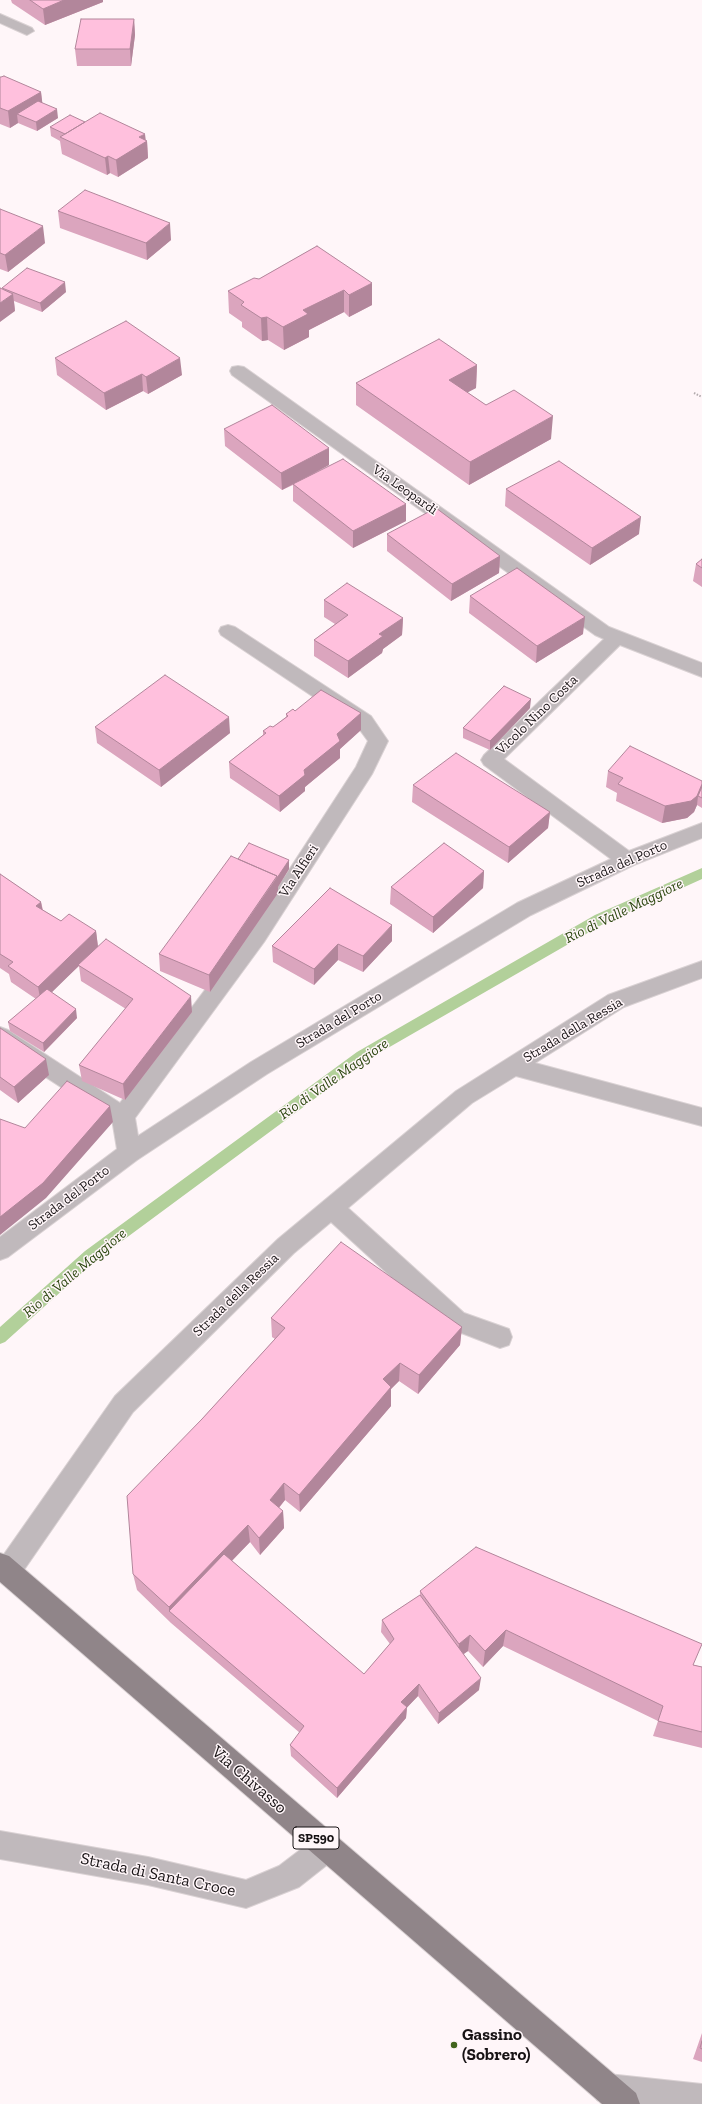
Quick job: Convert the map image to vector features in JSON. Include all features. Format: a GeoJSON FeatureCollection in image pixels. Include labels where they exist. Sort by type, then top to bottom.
{"type":"FeatureCollection","features":[{"type":"Feature","properties":{"kind":"main road","name":"Via Chivasso"},"geometry":{"type":"LineString","coordinates":[[4,1568],[616,2096]]}},
{"type":"Feature","properties":{"kind":"street"},"geometry":{"type":"LineString","coordinates":[[0,18],[26,32]]}},
{"type":"Feature","properties":{"kind":"street","name":"Via Leopardi"},"geometry":{"type":"LineString","coordinates":[[238,371],[602,631],[702,670]]}},
{"type":"Feature","properties":{"kind":"street","name":"Via Alfieri"},"geometry":{"type":"LineString","coordinates":[[123,1116],[257,936],[365,769],[378,741],[364,721],[228,631]]}},
{"type":"Feature","properties":{"kind":"street","name":"Vicolo Nino Costa"},"geometry":{"type":"LineString","coordinates":[[617,637],[491,760],[627,860]]}},
{"type":"Feature","properties":{"kind":"street","name":"Strada del Porto"},"geometry":{"type":"LineString","coordinates":[[0,1250],[129,1154],[259,1068],[524,909],[627,860],[702,830]]}},
{"type":"Feature","properties":{"kind":"street","name":"Strada della Ressia"},"geometry":{"type":"LineString","coordinates":[[4,1568],[124,1404],[286,1246],[331,1207],[464,1097],[616,1001],[702,969]]}},
{"type":"Feature","properties":{"kind":"street"},"geometry":{"type":"LineString","coordinates":[[0,1036],[123,1116],[129,1154]]}},
{"type":"Feature","properties":{"kind":"street","name":"Strada della Ressia"},"geometry":{"type":"LineString","coordinates":[[513,1066],[702,1117]]}},
{"type":"Feature","properties":{"kind":"street"},"geometry":{"type":"LineString","coordinates":[[331,1207],[455,1320],[500,1337]]}},
{"type":"Feature","properties":{"kind":"street","name":"Strada di Santa Croce"},"geometry":{"type":"LineString","coordinates":[[0,1845],[148,1871],[246,1894],[289,1877],[327,1847]]}},
{"type":"Feature","properties":{"kind":"street"},"geometry":{"type":"LineString","coordinates":[[616,2096],[702,2099]]}},
{"type":"Feature","properties":{"kind":"path"},"geometry":{"type":"LineString","coordinates":[[694,393],[702,397]]}},
{"type":"Feature","properties":{"kind":"building"},"geometry":{"type":"Polygon","coordinates":[[[30,0],[64,0],[43,9],[30,0]]]}},
{"type":"Feature","properties":{"kind":"building"},"geometry":{"type":"Polygon","coordinates":[[[81,19],[134,19],[130,49],[75,49],[81,19]]]}},
{"type":"Feature","properties":{"kind":"building"},"geometry":{"type":"Polygon","coordinates":[[[4,76],[41,92],[8,111],[0,108],[0,77],[4,76]]]}},
{"type":"Feature","properties":{"kind":"building"},"geometry":{"type":"Polygon","coordinates":[[[38,101],[57,109],[36,122],[17,114],[38,101]]]}},
{"type":"Feature","properties":{"kind":"building"},"geometry":{"type":"Polygon","coordinates":[[[100,113],[145,134],[139,137],[147,141],[116,160],[108,156],[105,158],[60,137],[100,113]]]}},
{"type":"Feature","properties":{"kind":"building"},"geometry":{"type":"Polygon","coordinates":[[[70,115],[85,122],[65,134],[50,127],[70,115]]]}},
{"type":"Feature","properties":{"kind":"building"},"geometry":{"type":"Polygon","coordinates":[[[85,190],[170,223],[146,243],[58,211],[85,190]]]}},
{"type":"Feature","properties":{"kind":"building"},"geometry":{"type":"Polygon","coordinates":[[[0,209],[43,226],[5,255],[0,253],[0,209]]]}},
{"type":"Feature","properties":{"kind":"building"},"geometry":{"type":"Polygon","coordinates":[[[317,246],[372,283],[349,295],[344,290],[303,310],[308,314],[283,327],[267,317],[261,318],[241,305],[244,302],[228,291],[254,278],[259,279],[317,246]]]}},
{"type":"Feature","properties":{"kind":"building"},"geometry":{"type":"Polygon","coordinates":[[[27,268],[65,282],[40,303],[2,288],[27,268]]]}},
{"type":"Feature","properties":{"kind":"building"},"geometry":{"type":"Polygon","coordinates":[[[0,288],[13,294],[0,303],[0,288]]]}},
{"type":"Feature","properties":{"kind":"building"},"geometry":{"type":"Polygon","coordinates":[[[126,321],[180,358],[146,377],[142,374],[104,393],[55,358],[126,321]]]}},
{"type":"Feature","properties":{"kind":"building"},"geometry":{"type":"Polygon","coordinates":[[[439,339],[477,365],[449,380],[486,405],[514,390],[553,416],[470,462],[356,383],[439,339]]]}},
{"type":"Feature","properties":{"kind":"building"},"geometry":{"type":"Polygon","coordinates":[[[272,405],[329,448],[281,473],[224,429],[272,405]]]}},
{"type":"Feature","properties":{"kind":"building"},"geometry":{"type":"Polygon","coordinates":[[[343,459],[406,504],[353,531],[293,484],[343,459]]]}},
{"type":"Feature","properties":{"kind":"building"},"geometry":{"type":"Polygon","coordinates":[[[559,461],[641,517],[592,548],[506,489],[559,461]]]}},
{"type":"Feature","properties":{"kind":"building"},"geometry":{"type":"Polygon","coordinates":[[[436,508],[500,556],[452,584],[387,534],[436,508]]]}},
{"type":"Feature","properties":{"kind":"building"},"geometry":{"type":"Polygon","coordinates":[[[702,559],[702,568],[696,564],[702,559]]]}},
{"type":"Feature","properties":{"kind":"building"},"geometry":{"type":"Polygon","coordinates":[[[517,568],[585,617],[537,646],[470,596],[517,568]]]}},
{"type":"Feature","properties":{"kind":"building"},"geometry":{"type":"Polygon","coordinates":[[[347,583],[403,618],[379,634],[383,636],[348,661],[314,640],[348,615],[324,600],[347,583]]]}},
{"type":"Feature","properties":{"kind":"building"},"geometry":{"type":"Polygon","coordinates":[[[165,675],[229,717],[159,770],[95,727],[165,675]]]}},
{"type":"Feature","properties":{"kind":"building"},"geometry":{"type":"Polygon","coordinates":[[[504,686],[531,699],[490,741],[463,728],[504,686]]]}},
{"type":"Feature","properties":{"kind":"building"},"geometry":{"type":"Polygon","coordinates":[[[321,690],[361,713],[337,734],[340,741],[304,770],[305,775],[279,796],[229,762],[266,733],[263,731],[270,726],[273,727],[288,716],[286,714],[293,709],[295,711],[321,690]]]}},
{"type":"Feature","properties":{"kind":"building"},"geometry":{"type":"Polygon","coordinates":[[[630,746],[702,781],[697,796],[691,801],[665,806],[618,784],[623,778],[608,771],[630,746]]]}},
{"type":"Feature","properties":{"kind":"building"},"geometry":{"type":"Polygon","coordinates":[[[456,753],[550,812],[509,847],[413,785],[456,753]]]}},
{"type":"Feature","properties":{"kind":"building"},"geometry":{"type":"Polygon","coordinates":[[[702,786],[702,798],[698,796],[702,786]]]}},
{"type":"Feature","properties":{"kind":"building"},"geometry":{"type":"Polygon","coordinates":[[[249,843],[289,860],[277,878],[277,876],[238,859],[249,843]]]}},
{"type":"Feature","properties":{"kind":"building"},"geometry":{"type":"Polygon","coordinates":[[[444,843],[484,871],[433,917],[391,887],[444,843]]]}},
{"type":"Feature","properties":{"kind":"building"},"geometry":{"type":"Polygon","coordinates":[[[231,856],[277,876],[209,975],[159,954],[231,856]]]}},
{"type":"Feature","properties":{"kind":"building"},"geometry":{"type":"Polygon","coordinates":[[[0,874],[41,902],[36,906],[61,921],[69,914],[96,931],[38,987],[8,966],[13,962],[0,954],[0,874]]]}},
{"type":"Feature","properties":{"kind":"building"},"geometry":{"type":"Polygon","coordinates":[[[330,888],[392,925],[363,956],[338,944],[314,969],[272,946],[330,888]]]}},
{"type":"Feature","properties":{"kind":"building"},"geometry":{"type":"Polygon","coordinates":[[[106,939],[191,996],[123,1084],[79,1065],[133,999],[78,965],[106,939]]]}},
{"type":"Feature","properties":{"kind":"building"},"geometry":{"type":"Polygon","coordinates":[[[47,989],[76,1009],[43,1043],[8,1022],[47,989]]]}},
{"type":"Feature","properties":{"kind":"building"},"geometry":{"type":"Polygon","coordinates":[[[0,1028],[46,1059],[14,1087],[0,1077],[0,1028]]]}},
{"type":"Feature","properties":{"kind":"building"},"geometry":{"type":"Polygon","coordinates":[[[67,1081],[110,1106],[43,1183],[0,1217],[0,1119],[25,1128],[67,1081]]]}},
{"type":"Feature","properties":{"kind":"building"},"geometry":{"type":"Polygon","coordinates":[[[341,1242],[462,1327],[419,1375],[400,1363],[383,1379],[391,1387],[299,1495],[284,1483],[270,1500],[283,1511],[259,1538],[248,1525],[169,1607],[133,1574],[127,1496],[202,1419],[285,1328],[271,1318],[341,1242]]]}},
{"type":"Feature","properties":{"kind":"building"},"geometry":{"type":"Polygon","coordinates":[[[476,1547],[702,1644],[693,1665],[702,1667],[702,1732],[658,1721],[663,1706],[506,1630],[485,1651],[470,1635],[459,1644],[420,1591],[476,1547]]]}},
{"type":"Feature","properties":{"kind":"building"},"geometry":{"type":"Polygon","coordinates":[[[224,1554],[364,1674],[394,1639],[382,1620],[420,1595],[481,1678],[439,1713],[419,1684],[401,1702],[407,1707],[337,1788],[290,1745],[304,1726],[169,1611],[224,1554]]]}},
{"type":"Feature","properties":{"kind":"waterway","name":"Rio di Valle Maggiore"},"geometry":{"type":"LineString","coordinates":[[0,1337],[90,1256],[362,1056],[600,919],[702,873]]}},
{"type":"Feature","properties":{"kind":"place","name":"Gassino (Sobrero)"},"geometry":{"type":"Point","coordinates":[454,2045]}}]}
